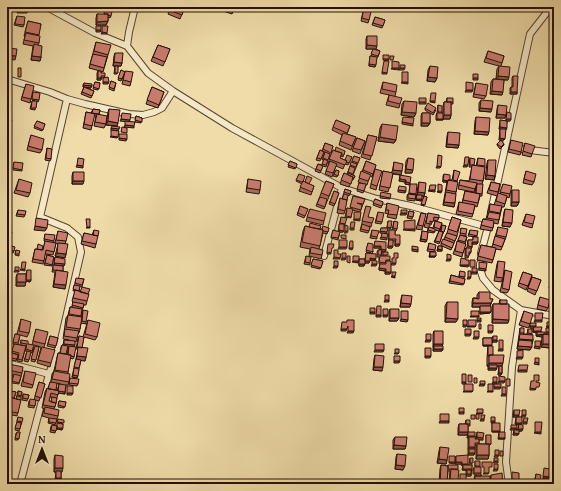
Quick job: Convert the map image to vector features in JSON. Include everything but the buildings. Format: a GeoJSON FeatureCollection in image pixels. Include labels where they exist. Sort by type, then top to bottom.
{"type":"FeatureCollection","features":[{"type":"Feature","properties":{"kind":"street"},"geometry":{"type":"LineString","coordinates":[[47,7],[96,33],[127,46],[148,73],[173,91],[232,128],[342,188],[377,200],[412,206],[488,226]]}},
{"type":"Feature","properties":{"kind":"street"},"geometry":{"type":"LineString","coordinates":[[127,46],[128,32],[135,7]]}},
{"type":"Feature","properties":{"kind":"street"},"geometry":{"type":"LineString","coordinates":[[551,7],[530,34],[481,254],[480,269],[483,278],[493,290],[521,310],[554,316]]}},
{"type":"Feature","properties":{"kind":"street"},"geometry":{"type":"LineString","coordinates":[[7,79],[85,104],[143,115],[162,108],[173,91]]}},
{"type":"Feature","properties":{"kind":"street"},"geometry":{"type":"LineString","coordinates":[[20,484],[49,374],[60,344],[81,252],[78,237],[67,228],[40,217],[67,99]]}},
{"type":"Feature","properties":{"kind":"street"},"geometry":{"type":"LineString","coordinates":[[505,147],[554,153]]}},
{"type":"Feature","properties":{"kind":"street"},"geometry":{"type":"LineString","coordinates":[[324,256],[342,188]]}},
{"type":"Feature","properties":{"kind":"street"},"geometry":{"type":"LineString","coordinates":[[509,484],[506,462],[512,367],[521,310]]}},
{"type":"Feature","properties":{"kind":"street"},"geometry":{"type":"LineString","coordinates":[[7,363],[49,374]]}}]}
